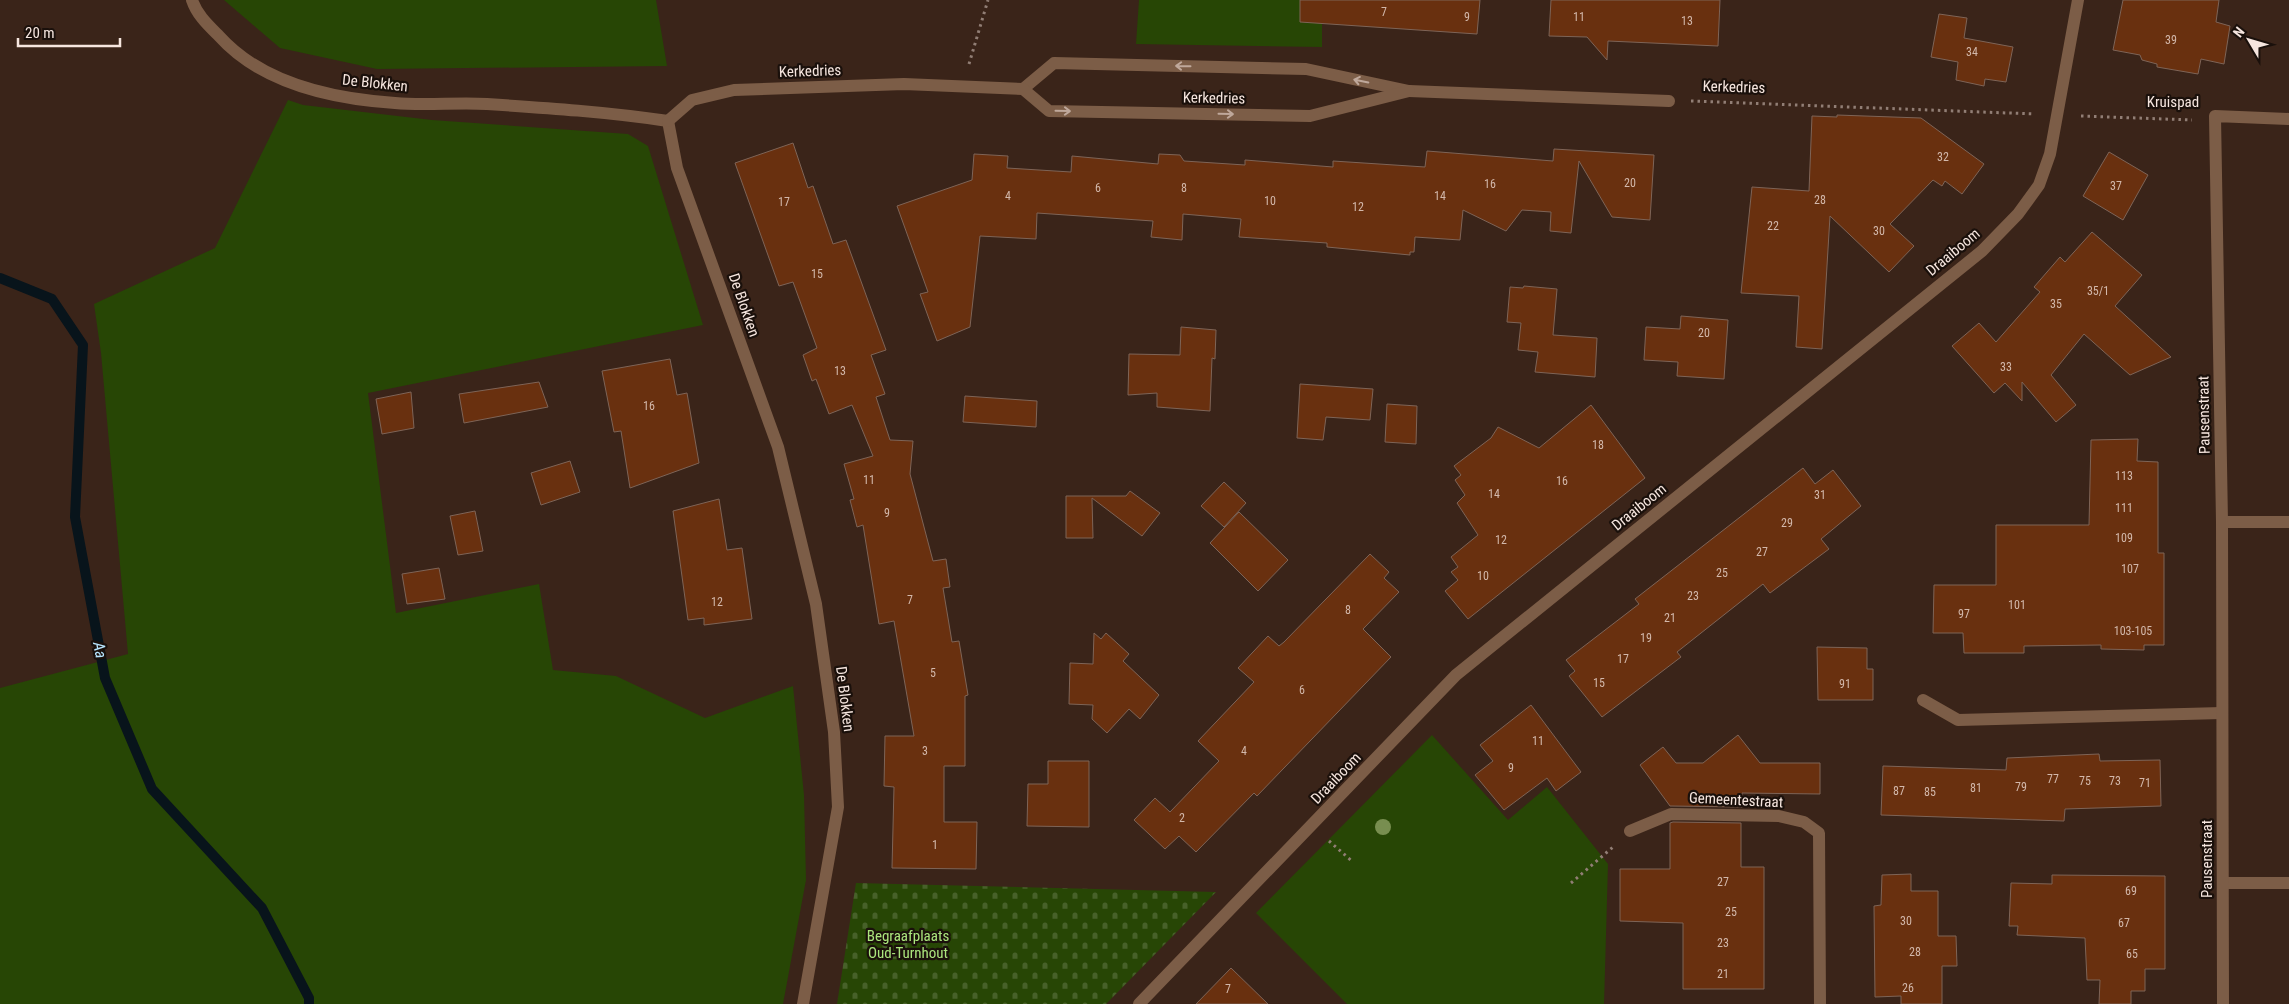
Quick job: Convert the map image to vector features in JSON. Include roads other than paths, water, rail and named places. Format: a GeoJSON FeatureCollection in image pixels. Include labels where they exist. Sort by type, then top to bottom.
{"type":"FeatureCollection","features":[{"type":"Feature","properties":{"kind":"street","name":"De Blokken"},"geometry":{"type":"LineString","coordinates":[[192,0],[196,10],[227,45],[269,74],[329,94],[396,104],[475,103],[606,111],[668,121],[677,168],[778,447],[816,604],[834,732],[838,807],[803,1004]]}},
{"type":"Feature","properties":{"kind":"street","name":"Draaiboom"},"geometry":{"type":"LineString","coordinates":[[1139,1004],[1456,675],[1982,251],[2018,214],[2039,185],[2050,154],[2078,0]]}},
{"type":"Feature","properties":{"kind":"street","name":"Kerkedries"},"geometry":{"type":"LineString","coordinates":[[1023,89],[1054,63],[1306,69],[1409,91],[1669,100]]}},
{"type":"Feature","properties":{"kind":"street","name":"Kerkedries"},"geometry":{"type":"LineString","coordinates":[[668,121],[692,100],[734,90],[904,84],[963,86],[1023,89],[1049,111],[1310,116],[1409,91]]}},
{"type":"Feature","properties":{"kind":"street","name":"Kruispad"},"geometry":{"type":"LineString","coordinates":[[2215,116],[2289,119]]}},
{"type":"Feature","properties":{"kind":"street","name":"Pausenstraat"},"geometry":{"type":"LineString","coordinates":[[2215,116],[2222,522],[2223,1004]]}},
{"type":"Feature","properties":{"kind":"street"},"geometry":{"type":"LineString","coordinates":[[2222,522],[2289,522]]}},
{"type":"Feature","properties":{"kind":"street"},"geometry":{"type":"LineString","coordinates":[[1923,700],[1958,720],[2222,713]]}},
{"type":"Feature","properties":{"kind":"street","name":"Gemeentestraat"},"geometry":{"type":"LineString","coordinates":[[1630,831],[1671,814],[1779,816],[1804,822],[1819,833],[1820,1004]]}},
{"type":"Feature","properties":{"kind":"street"},"geometry":{"type":"LineString","coordinates":[[2224,883],[2289,883]]}},
{"type":"Feature","properties":{"kind":"waterway","name":"Aa"},"geometry":{"type":"LineString","coordinates":[[0,278],[52,299],[83,345],[75,517],[105,678],[152,789],[262,908],[309,998],[309,1004]]}},
{"type":"Feature","properties":{"kind":"park label","name":"Begraafplaats Oud-Turnhout"},"geometry":{"type":"Point","coordinates":[908,944]}}]}
